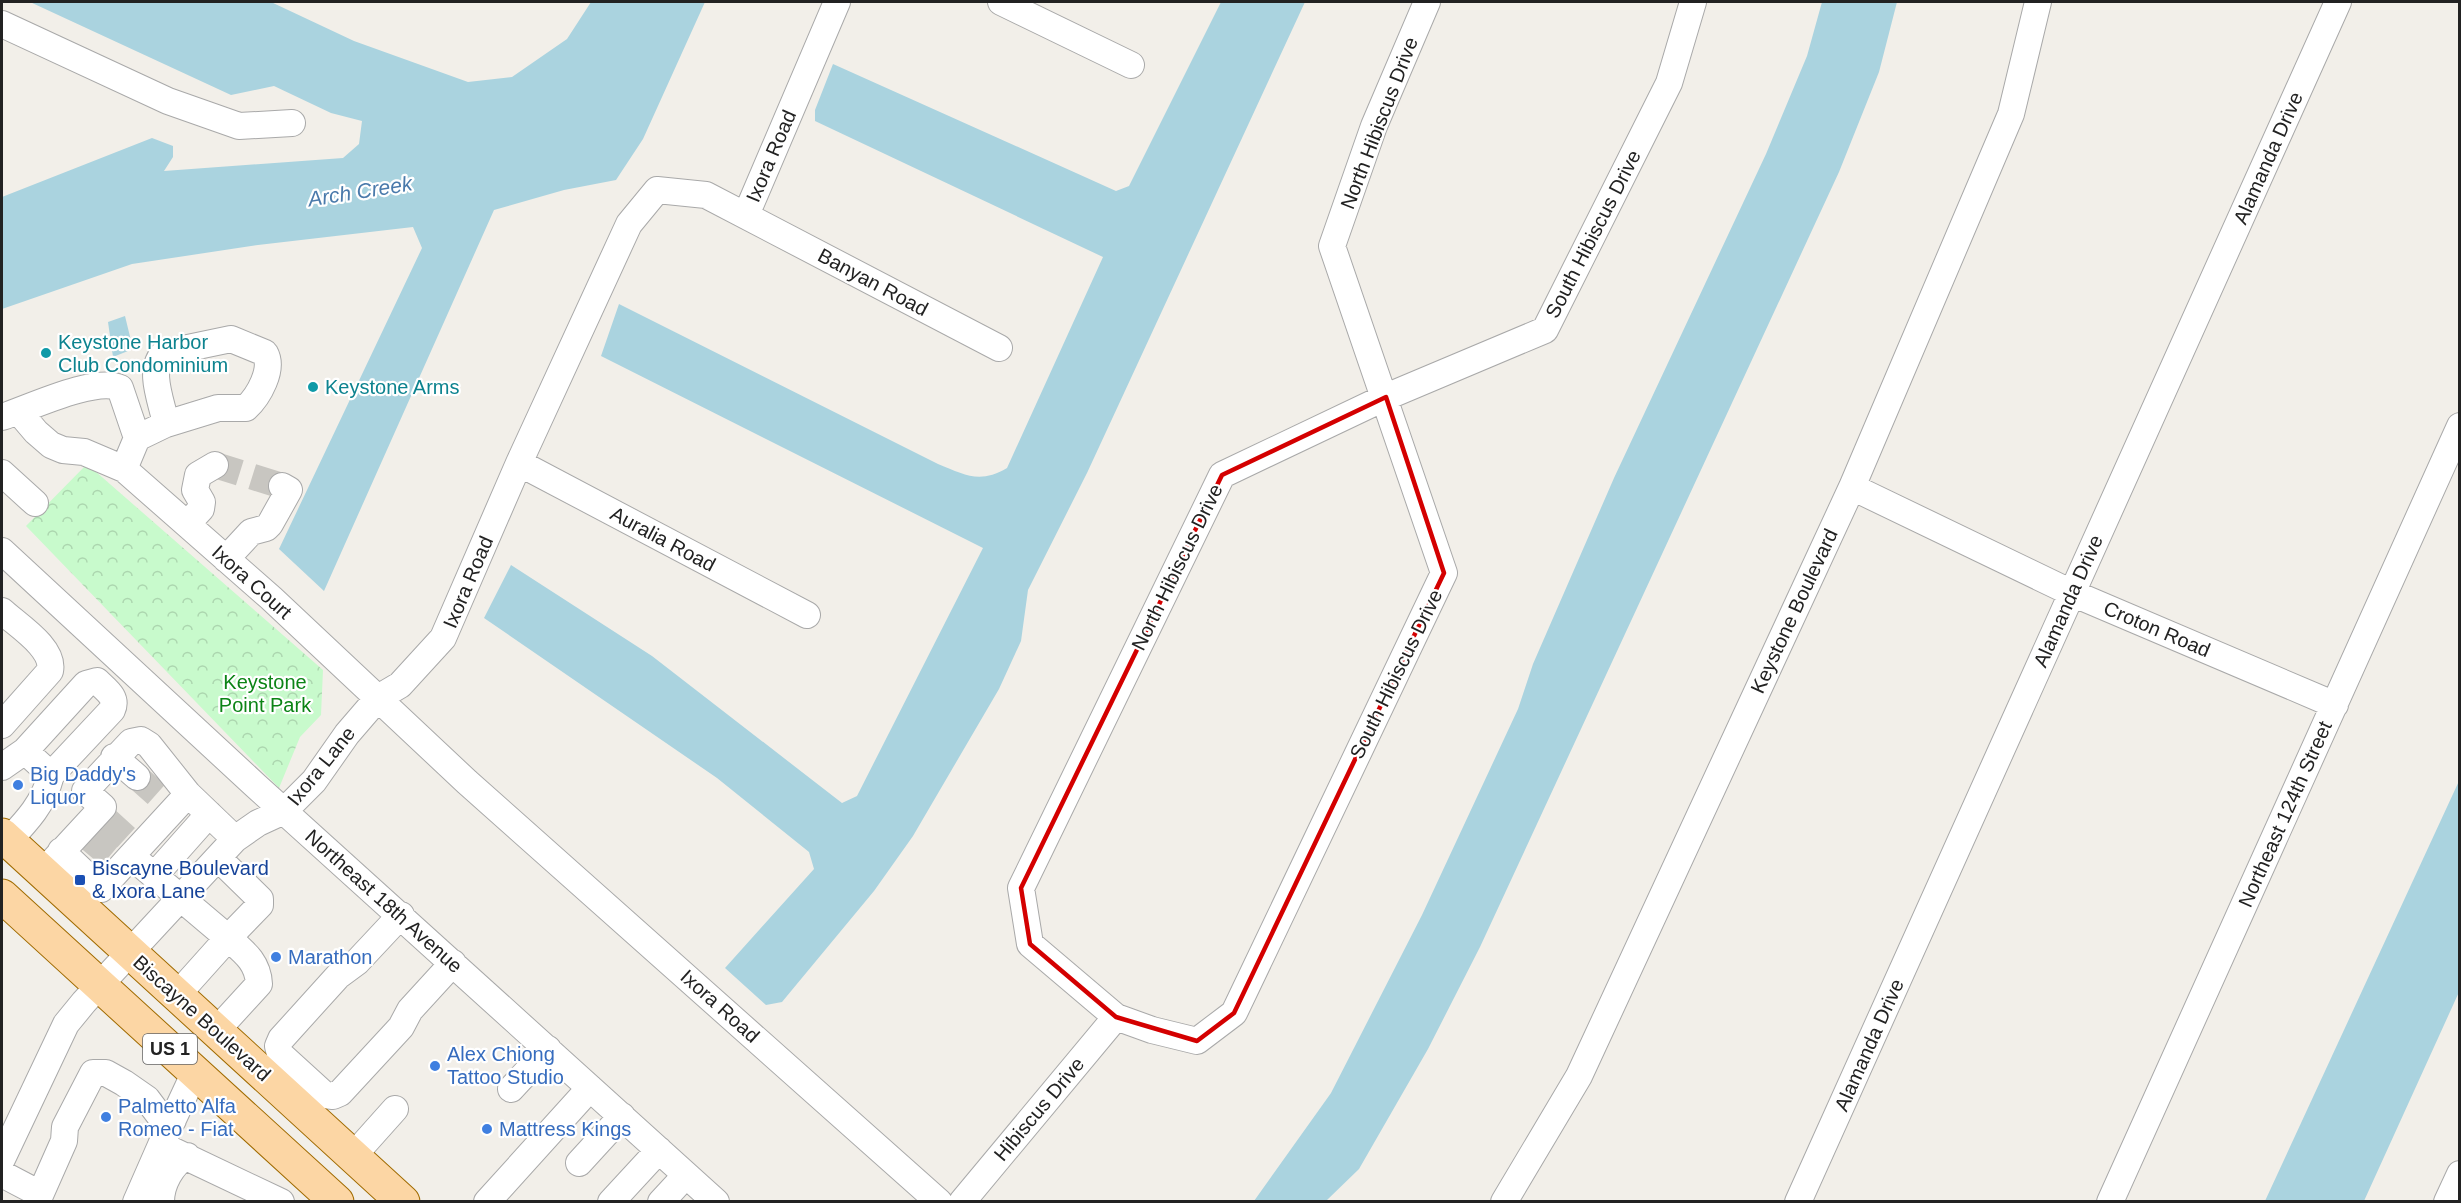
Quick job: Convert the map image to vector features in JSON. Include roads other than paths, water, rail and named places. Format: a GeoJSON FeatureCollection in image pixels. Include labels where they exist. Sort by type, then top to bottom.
{"type":"FeatureCollection","features":[{"type":"Feature","properties":{"kind":"main road","name":"Biscayne Boulevard"},"geometry":{"type":"LineString","coordinates":[[5,838],[52,862],[92,899],[130,952],[403,1202]]}},
{"type":"Feature","properties":{"kind":"main road","name":"US 1"},"geometry":{"type":"LineString","coordinates":[[2,896],[337,1202]]}},
{"type":"Feature","properties":{"kind":"street","name":"Ixora Road"},"geometry":{"type":"LineString","coordinates":[[837,2],[746,215],[706,195],[657,190],[629,224],[519,463],[444,638],[400,685],[378,698],[467,782],[939,1202]]}},
{"type":"Feature","properties":{"kind":"street"},"geometry":{"type":"LineString","coordinates":[[1001,2],[1131,65]]}},
{"type":"Feature","properties":{"kind":"street","name":"North Hibiscus Drive"},"geometry":{"type":"LineString","coordinates":[[1116,1017],[1030,944],[1021,888],[1222,475],[1386,398],[1332,246],[1374,126],[1427,2]]}},
{"type":"Feature","properties":{"kind":"street","name":"South Hibiscus Drive"},"geometry":{"type":"LineString","coordinates":[[1116,1017],[1152,1030],[1197,1041],[1234,1013],[1444,573],[1386,398],[1545,330],[1669,83],[1693,2]]}},
{"type":"Feature","properties":{"kind":"street","name":"Keystone Boulevard"},"geometry":{"type":"LineString","coordinates":[[1504,1202],[1580,1076],[1852,487],[2011,114],[2038,2]]}},
{"type":"Feature","properties":{"kind":"street","name":"Alamanda Drive"},"geometry":{"type":"LineString","coordinates":[[1798,1202],[2338,2]]}},
{"type":"Feature","properties":{"kind":"street"},"geometry":{"type":"LineString","coordinates":[[2,24],[168,101],[238,126],[292,123]]}},
{"type":"Feature","properties":{"kind":"street","name":"Banyan Road"},"geometry":{"type":"LineString","coordinates":[[746,215],[999,348]]}},
{"type":"Feature","properties":{"kind":"street"},"geometry":{"type":"LineString","coordinates":[[124,469],[137,438],[166,424],[218,408],[246,408],[253,402],[268,370],[270,361],[266,353],[231,339],[164,353],[157,360],[155,370],[166,424]]}},
{"type":"Feature","properties":{"kind":"street"},"geometry":{"type":"LineString","coordinates":[[10,414],[51,398],[110,383],[120,388],[137,438]]}},
{"type":"Feature","properties":{"kind":"street","name":"Ixora Court"},"geometry":{"type":"LineString","coordinates":[[10,414],[51,445],[63,450],[84,452],[124,469],[378,698]]}},
{"type":"Feature","properties":{"kind":"street","name":"Northeast 124th Street"},"geometry":{"type":"LineString","coordinates":[[2110,1202],[2460,426]]}},
{"type":"Feature","properties":{"kind":"street","name":"Auralia Road"},"geometry":{"type":"LineString","coordinates":[[519,463],[807,615]]}},
{"type":"Feature","properties":{"kind":"street"},"geometry":{"type":"LineString","coordinates":[[187,524],[201,508],[202,502],[195,490],[198,475],[215,465]]}},
{"type":"Feature","properties":{"kind":"street"},"geometry":{"type":"LineString","coordinates":[[2,473],[35,502]]}},
{"type":"Feature","properties":{"kind":"street"},"geometry":{"type":"LineString","coordinates":[[226,559],[251,532],[266,528],[270,524],[289,490],[282,486]]}},
{"type":"Feature","properties":{"kind":"street","name":"Croton Road"},"geometry":{"type":"LineString","coordinates":[[1852,487],[2072,593],[2335,705]]}},
{"type":"Feature","properties":{"kind":"street","name":"Northeast 18th Avenue"},"geometry":{"type":"LineString","coordinates":[[2,551],[284,811],[716,1202]]}},
{"type":"Feature","properties":{"kind":"street"},"geometry":{"type":"LineString","coordinates":[[2,611],[45,650],[51,665],[50,671],[2,725]]}},
{"type":"Feature","properties":{"kind":"street"},"geometry":{"type":"LineString","coordinates":[[2,767],[25,751],[86,684],[97,681],[113,697],[115,704],[112,710],[51,775],[42,801],[5,838]]}},
{"type":"Feature","properties":{"kind":"street","name":"Ixora Lane"},"geometry":{"type":"LineString","coordinates":[[2,1159],[66,1024],[99,985],[235,838],[258,823],[284,811],[314,780],[347,734],[378,698]]}},
{"type":"Feature","properties":{"kind":"street"},"geometry":{"type":"LineString","coordinates":[[52,862],[92,818],[114,757],[131,742],[141,740],[149,745],[175,802],[209,814],[235,838]]}},
{"type":"Feature","properties":{"kind":"street"},"geometry":{"type":"LineString","coordinates":[[25,751],[51,775]]}},
{"type":"Feature","properties":{"kind":"street"},"geometry":{"type":"LineString","coordinates":[[114,757],[137,777]]}},
{"type":"Feature","properties":{"kind":"street"},"geometry":{"type":"LineString","coordinates":[[92,899],[127,854],[175,802]]}},
{"type":"Feature","properties":{"kind":"street"},"geometry":{"type":"LineString","coordinates":[[154,876],[209,814]]}},
{"type":"Feature","properties":{"kind":"street"},"geometry":{"type":"LineString","coordinates":[[127,854],[182,897],[252,960],[259,971],[259,984],[216,1031]]}},
{"type":"Feature","properties":{"kind":"street"},"geometry":{"type":"LineString","coordinates":[[177,995],[260,905],[260,899],[218,858]]}},
{"type":"Feature","properties":{"kind":"street"},"geometry":{"type":"LineString","coordinates":[[401,915],[357,962],[338,975],[280,1040],[278,1046],[280,1054],[326,1095],[333,1096],[340,1093],[401,1027],[410,1010],[453,963]]}},
{"type":"Feature","properties":{"kind":"street","name":"Hibiscus Drive"},"geometry":{"type":"LineString","coordinates":[[962,1202],[1116,1017]]}},
{"type":"Feature","properties":{"kind":"street"},"geometry":{"type":"LineString","coordinates":[[511,1089],[548,1049]]}},
{"type":"Feature","properties":{"kind":"street"},"geometry":{"type":"LineString","coordinates":[[136,1202],[195,1072]]}},
{"type":"Feature","properties":{"kind":"street"},"geometry":{"type":"LineString","coordinates":[[2,1174],[38,1198],[64,1142],[66,1127],[93,1073],[106,1073],[124,1083],[147,1099],[159,1114],[172,1120]]}},
{"type":"Feature","properties":{"kind":"street"},"geometry":{"type":"LineString","coordinates":[[487,1202],[590,1088]]}},
{"type":"Feature","properties":{"kind":"street"},"geometry":{"type":"LineString","coordinates":[[353,1156],[395,1109]]}},
{"type":"Feature","properties":{"kind":"street"},"geometry":{"type":"LineString","coordinates":[[579,1163],[622,1116]]}},
{"type":"Feature","properties":{"kind":"street"},"geometry":{"type":"LineString","coordinates":[[161,1145],[282,1202],[307,1174]]}},
{"type":"Feature","properties":{"kind":"street"},"geometry":{"type":"LineString","coordinates":[[611,1202],[658,1150]]}},
{"type":"Feature","properties":{"kind":"street"},"geometry":{"type":"LineString","coordinates":[[161,1202],[168,1174],[178,1161],[187,1156]]}},
{"type":"Feature","properties":{"kind":"street"},"geometry":{"type":"LineString","coordinates":[[2447,1202],[2460,1174]]}},
{"type":"Feature","properties":{"kind":"street"},"geometry":{"type":"LineString","coordinates":[[662,1202],[686,1175]]}},
{"type":"Feature","properties":{"kind":"water","name":"Arch Creek"},"geometry":{"type":"Polygon","coordinates":[[[30,2],[271,2],[354,41],[468,82],[512,77],[567,39],[591,2],[705,2],[643,139],[616,180],[564,190],[494,210],[324,591],[279,549],[422,248],[413,227],[258,245],[132,264],[2,309],[2,197],[152,138],[173,146],[173,157],[164,171],[343,158],[359,144],[362,121],[331,113],[274,86],[231,95],[30,2]]]}},
{"type":"Feature","properties":{"kind":"water"},"geometry":{"type":"Polygon","coordinates":[[[1221,2],[1305,2],[1087,473],[1028,590],[1021,641],[999,689],[913,836],[874,891],[782,1002],[766,1005],[725,968],[814,869],[809,852],[717,778],[484,618],[511,565],[652,656],[842,803],[857,796],[983,548],[601,356],[619,304],[956,472],[980,477],[989,476],[1007,468],[1103,257],[815,121],[815,110],[833,64],[1116,191],[1129,186],[1221,2]]]}},
{"type":"Feature","properties":{"kind":"water"},"geometry":{"type":"Polygon","coordinates":[[[1822,2],[1897,2],[1879,72],[1839,172],[1480,947],[1428,1049],[1359,1169],[1326,1201],[1254,1201],[1331,1093],[1422,915],[1518,709],[1533,664],[1614,478],[1766,154],[1807,56],[1822,2]]]}},
{"type":"Feature","properties":{"kind":"water"},"geometry":{"type":"Polygon","coordinates":[[[125,316],[133,349],[113,357],[108,322],[125,316]]]}},
{"type":"Feature","properties":{"kind":"water"},"geometry":{"type":"Polygon","coordinates":[[[2459,781],[2459,992],[2364,1201],[2265,1201],[2459,781]]]}},
{"type":"Feature","properties":{"kind":"tunnel"},"geometry":{"type":"LineString","coordinates":[[215,465],[282,486]]}},
{"type":"Feature","properties":{"kind":"tunnel"},"geometry":{"type":"LineString","coordinates":[[137,777],[165,802]]}},
{"type":"Feature","properties":{"kind":"tunnel"},"geometry":{"type":"LineString","coordinates":[[107,820],[130,841]]}},
{"type":"Feature","properties":{"kind":"tunnel"},"geometry":{"type":"LineString","coordinates":[[90,839],[114,859]]}},
{"type":"Feature","properties":{"kind":"place","name":"Keystone Harbor Club Condominium"},"geometry":{"type":"Point","coordinates":[46,353]}},
{"type":"Feature","properties":{"kind":"place","name":"Keystone Arms"},"geometry":{"type":"Point","coordinates":[313,387]}},
{"type":"Feature","properties":{"kind":"place","name":"Big Daddy's Liquor"},"geometry":{"type":"Point","coordinates":[18,785]}},
{"type":"Feature","properties":{"kind":"place","name":"Biscayne Boulevard & Ixora Lane"},"geometry":{"type":"Point","coordinates":[80,880]}},
{"type":"Feature","properties":{"kind":"place","name":"Marathon"},"geometry":{"type":"Point","coordinates":[276,957]}},
{"type":"Feature","properties":{"kind":"place","name":"Alex Chiong Tattoo Studio"},"geometry":{"type":"Point","coordinates":[435,1066]}},
{"type":"Feature","properties":{"kind":"place","name":"Palmetto Alfa Romeo - Fiat"},"geometry":{"type":"Point","coordinates":[106,1117]}},
{"type":"Feature","properties":{"kind":"place","name":"Mattress Kings"},"geometry":{"type":"Point","coordinates":[487,1129]}},
{"type":"Feature","properties":{"kind":"park label","name":"Keystone Point Park"},"geometry":{"type":"Point","coordinates":[265,694]}}]}
